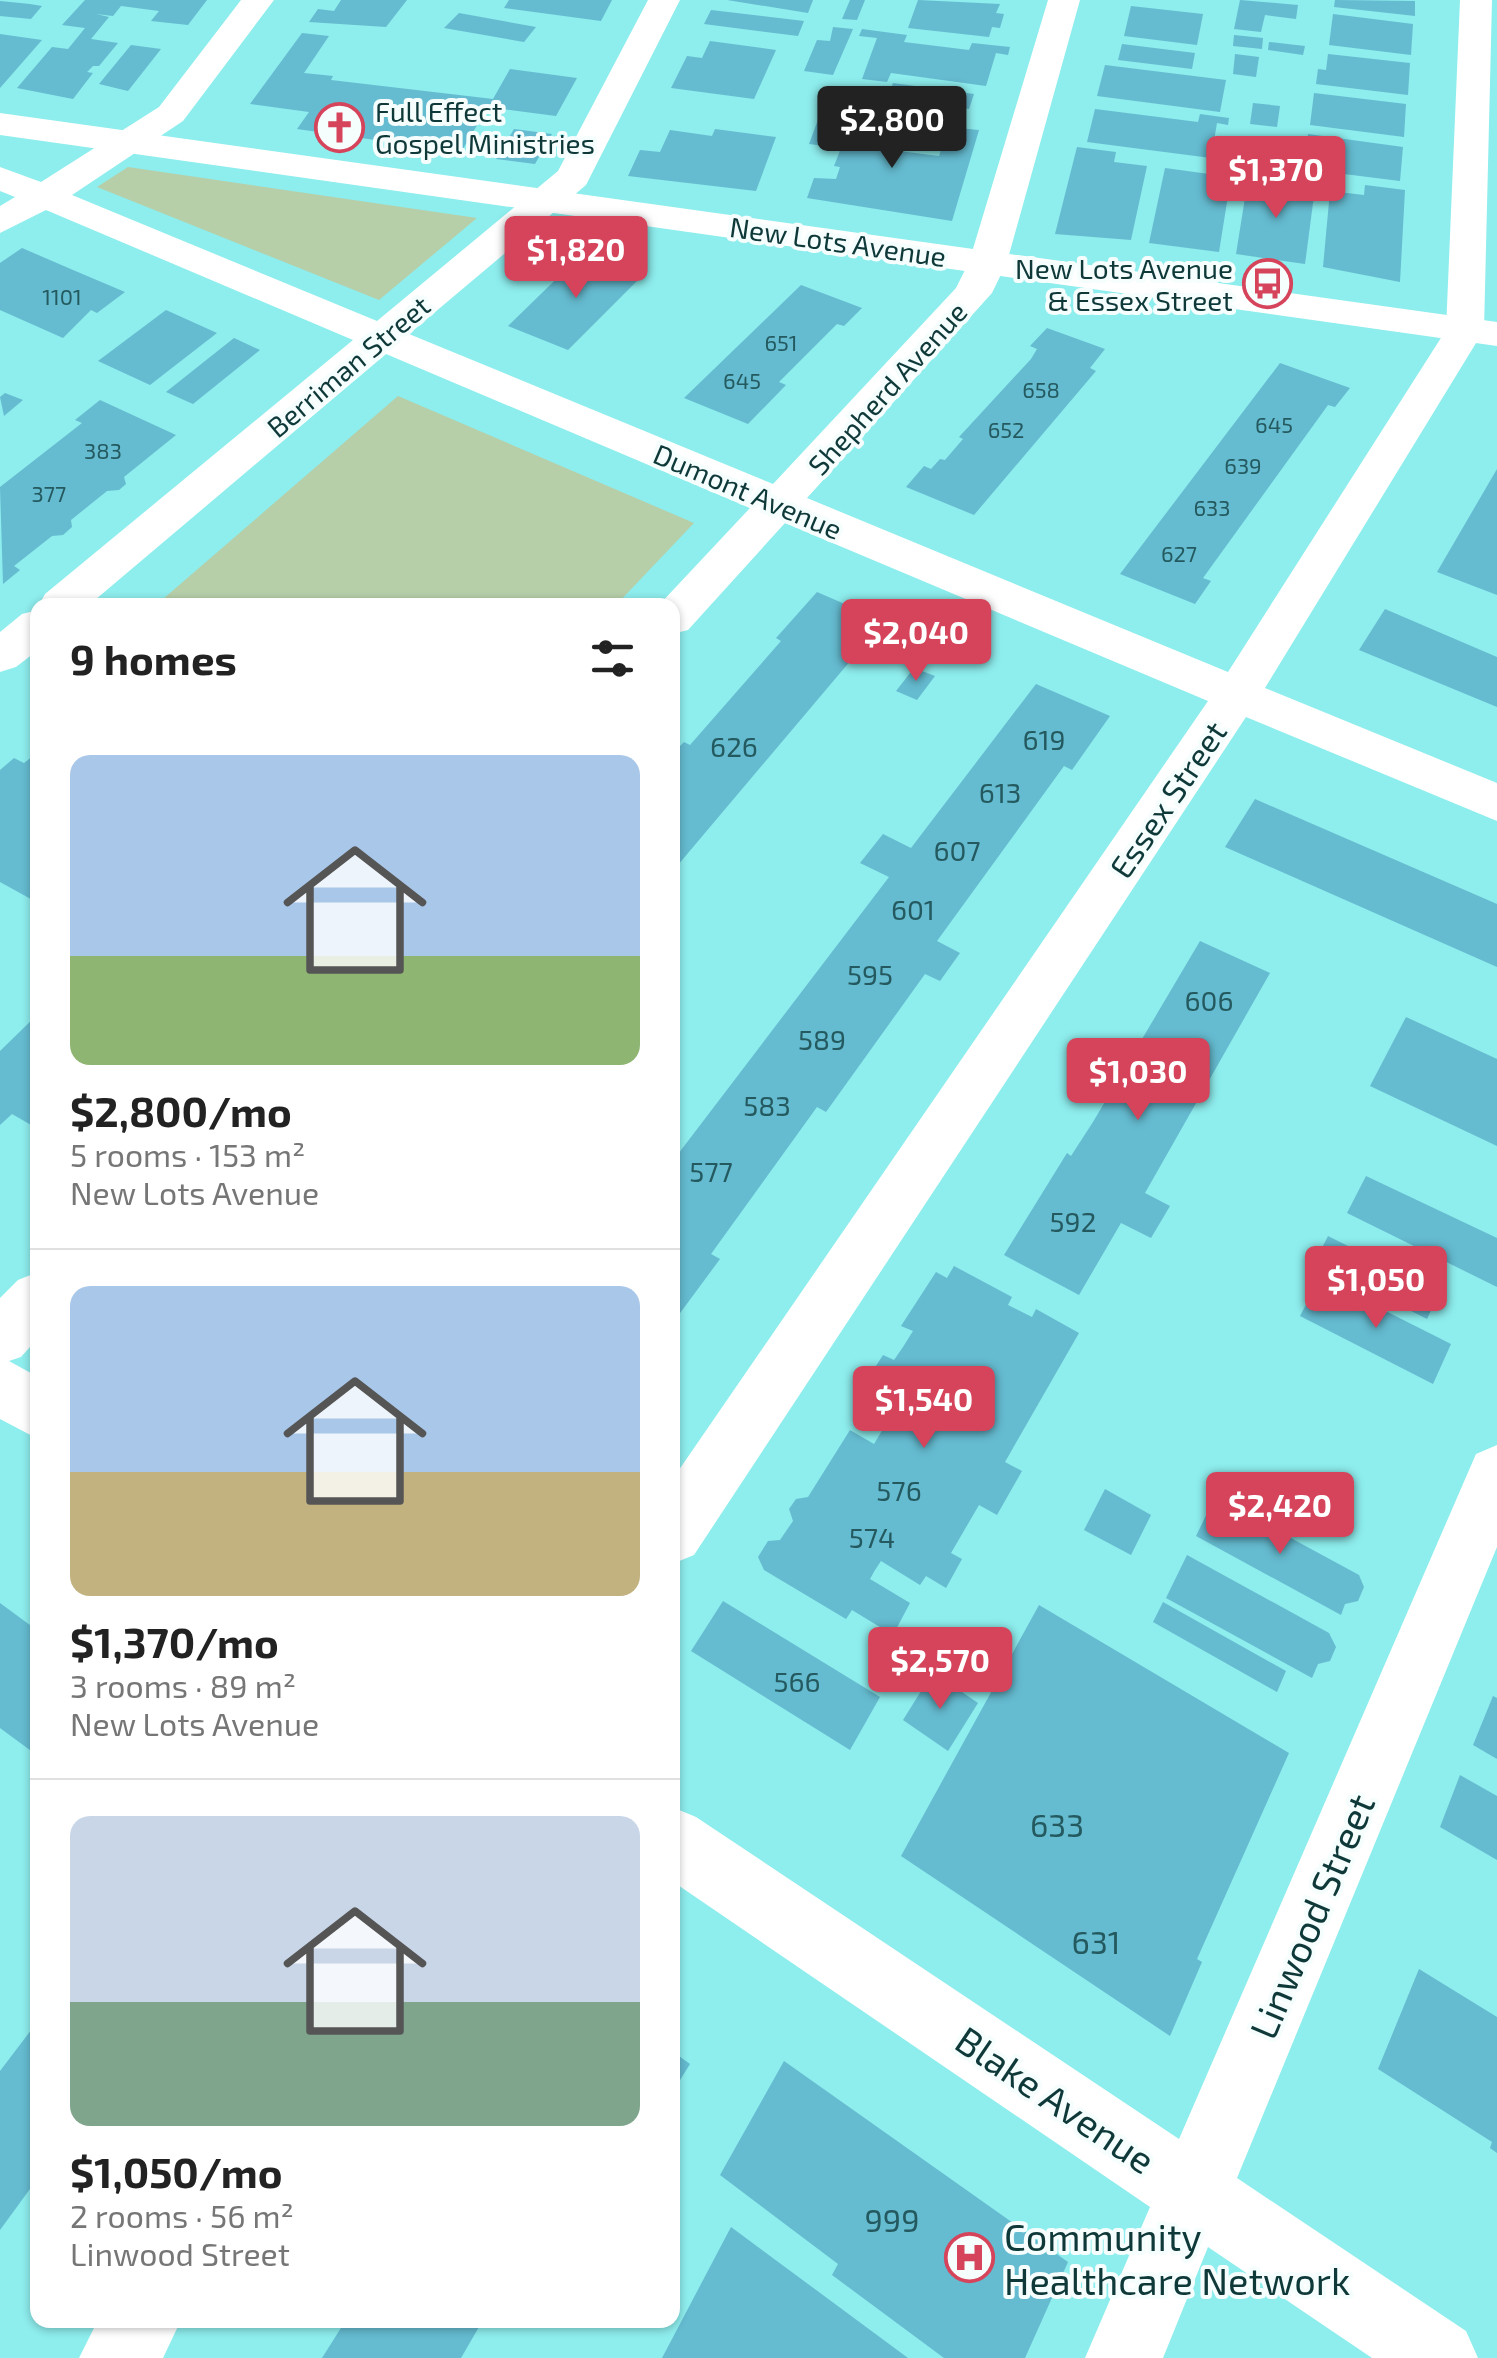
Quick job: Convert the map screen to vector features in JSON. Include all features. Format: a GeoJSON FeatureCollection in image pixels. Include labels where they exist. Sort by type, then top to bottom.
{"type":"FeatureCollection","features":[{"type":"Feature","properties":{"kind":"street"},"geometry":{"type":"LineString","coordinates":[[0,222],[40,194],[134,142],[171,114],[258,0]]}},
{"type":"Feature","properties":{"kind":"street","name":"Berriman Street"},"geometry":{"type":"LineString","coordinates":[[69,598],[574,176],[664,0]]}},
{"type":"Feature","properties":{"kind":"street","name":"Shepherd Avenue"},"geometry":{"type":"LineString","coordinates":[[680,611],[973,293],[988,262],[1064,0]]}},
{"type":"Feature","properties":{"kind":"street"},"geometry":{"type":"LineString","coordinates":[[1476,0],[1481,332]]}},
{"type":"Feature","properties":{"kind":"street","name":"New Lots Avenue"},"geometry":{"type":"LineString","coordinates":[[0,124],[1481,332]]}},
{"type":"Feature","properties":{"kind":"street","name":"Dumont Avenue"},"geometry":{"type":"LineString","coordinates":[[0,178],[1497,802]]}},
{"type":"Feature","properties":{"kind":"street","name":"Essex Street"},"geometry":{"type":"LineString","coordinates":[[680,1522],[1481,332]]}},
{"type":"Feature","properties":{"kind":"street"},"geometry":{"type":"LineString","coordinates":[[0,656],[30,632]]}},
{"type":"Feature","properties":{"kind":"street"},"geometry":{"type":"LineString","coordinates":[[0,1338],[30,1306]]}},
{"type":"Feature","properties":{"kind":"street"},"geometry":{"type":"LineString","coordinates":[[0,1386],[30,1406]]}},
{"type":"Feature","properties":{"kind":"street","name":"Linwood Street"},"geometry":{"type":"LineString","coordinates":[[1124,2358],[1497,1474]]}},
{"type":"Feature","properties":{"kind":"street","name":"Blake Avenue"},"geometry":{"type":"LineString","coordinates":[[680,1846],[1440,2358]]}},
{"type":"Feature","properties":{"kind":"street"},"geometry":{"type":"LineString","coordinates":[[118,2358],[138,2328]]}},
{"type":"Feature","properties":{"kind":"green space"},"geometry":{"type":"Polygon","coordinates":[[[128,167],[477,218],[379,300],[97,187],[128,167]]]}},
{"type":"Feature","properties":{"kind":"green space"},"geometry":{"type":"Polygon","coordinates":[[[398,396],[694,523],[623,598],[164,598],[398,396]]]}},
{"type":"Feature","properties":{"kind":"building"},"geometry":{"type":"Polygon","coordinates":[[[85,0],[207,0],[188,25],[151,21],[159,11],[121,6],[113,16],[96,14],[109,17],[91,39],[118,43],[99,66],[87,72],[93,73],[73,99],[17,88],[52,47],[68,49],[85,28],[62,25],[85,0]]]}},
{"type":"Feature","properties":{"kind":"building"},"geometry":{"type":"Polygon","coordinates":[[[341,0],[407,0],[386,27],[309,22],[318,9],[334,11],[341,0]]]}},
{"type":"Feature","properties":{"kind":"building"},"geometry":{"type":"Polygon","coordinates":[[[509,0],[612,0],[601,21],[504,8],[509,0]]]}},
{"type":"Feature","properties":{"kind":"building"},"geometry":{"type":"Polygon","coordinates":[[[727,0],[813,0],[808,13],[727,0]]]}},
{"type":"Feature","properties":{"kind":"building"},"geometry":{"type":"Polygon","coordinates":[[[850,0],[865,0],[857,20],[842,19],[850,0]]]}},
{"type":"Feature","properties":{"kind":"building"},"geometry":{"type":"Polygon","coordinates":[[[918,0],[1000,4],[996,13],[1004,14],[1000,28],[992,27],[989,37],[908,28],[918,0]]]}},
{"type":"Feature","properties":{"kind":"building"},"geometry":{"type":"Polygon","coordinates":[[[1240,0],[1298,5],[1296,19],[1265,15],[1261,32],[1234,29],[1240,0]]]}},
{"type":"Feature","properties":{"kind":"building"},"geometry":{"type":"Polygon","coordinates":[[[1335,0],[1415,1],[1415,16],[1334,7],[1335,0]]]}},
{"type":"Feature","properties":{"kind":"building"},"geometry":{"type":"Polygon","coordinates":[[[0,1],[42,6],[31,19],[0,16],[0,1]]]}},
{"type":"Feature","properties":{"kind":"building"},"geometry":{"type":"Polygon","coordinates":[[[1131,6],[1203,14],[1197,45],[1124,36],[1131,6]]]}},
{"type":"Feature","properties":{"kind":"building"},"geometry":{"type":"Polygon","coordinates":[[[711,10],[804,21],[798,36],[704,24],[711,10]]]}},
{"type":"Feature","properties":{"kind":"building"},"geometry":{"type":"Polygon","coordinates":[[[459,13],[536,27],[524,42],[444,28],[459,13]]]}},
{"type":"Feature","properties":{"kind":"building"},"geometry":{"type":"Polygon","coordinates":[[[1333,14],[1413,24],[1411,55],[1329,45],[1333,14]]]}},
{"type":"Feature","properties":{"kind":"building"},"geometry":{"type":"Polygon","coordinates":[[[833,27],[853,29],[833,75],[804,71],[817,40],[830,41],[833,27]]]}},
{"type":"Feature","properties":{"kind":"building"},"geometry":{"type":"Polygon","coordinates":[[[862,29],[907,35],[904,42],[969,50],[972,43],[1010,47],[1008,55],[996,53],[986,86],[891,73],[887,82],[862,79],[877,38],[859,36],[862,29]]]}},
{"type":"Feature","properties":{"kind":"building"},"geometry":{"type":"Polygon","coordinates":[[[302,33],[329,36],[304,73],[333,76],[331,80],[493,99],[510,69],[577,78],[556,116],[488,107],[461,152],[297,129],[309,112],[250,104],[302,33]]]}},
{"type":"Feature","properties":{"kind":"building"},"geometry":{"type":"Polygon","coordinates":[[[0,34],[42,40],[0,88],[0,34]]]}},
{"type":"Feature","properties":{"kind":"building"},"geometry":{"type":"Polygon","coordinates":[[[1234,35],[1263,38],[1262,49],[1233,46],[1234,35]]]}},
{"type":"Feature","properties":{"kind":"building"},"geometry":{"type":"Polygon","coordinates":[[[710,41],[776,50],[754,99],[671,88],[687,56],[702,58],[710,41]]]}},
{"type":"Feature","properties":{"kind":"building"},"geometry":{"type":"Polygon","coordinates":[[[1269,42],[1305,46],[1303,55],[1268,50],[1269,42]]]}},
{"type":"Feature","properties":{"kind":"building"},"geometry":{"type":"Polygon","coordinates":[[[1122,44],[1195,53],[1192,69],[1118,60],[1122,44]]]}},
{"type":"Feature","properties":{"kind":"building"},"geometry":{"type":"Polygon","coordinates":[[[131,45],[161,49],[128,91],[99,84],[131,45]]]}},
{"type":"Feature","properties":{"kind":"building"},"geometry":{"type":"Polygon","coordinates":[[[1235,54],[1259,57],[1256,77],[1233,74],[1235,54]]]}},
{"type":"Feature","properties":{"kind":"building"},"geometry":{"type":"Polygon","coordinates":[[[1328,54],[1410,63],[1408,95],[1316,84],[1318,69],[1326,70],[1328,54]]]}},
{"type":"Feature","properties":{"kind":"building"},"geometry":{"type":"Polygon","coordinates":[[[1105,65],[1226,80],[1220,112],[1097,96],[1105,65]]]}},
{"type":"Feature","properties":{"kind":"building"},"geometry":{"type":"Polygon","coordinates":[[[893,83],[974,94],[969,109],[887,98],[893,83]]]}},
{"type":"Feature","properties":{"kind":"building"},"geometry":{"type":"Polygon","coordinates":[[[1314,93],[1406,104],[1404,137],[1310,125],[1314,93]]]}},
{"type":"Feature","properties":{"kind":"building"},"geometry":{"type":"Polygon","coordinates":[[[1253,103],[1280,106],[1277,127],[1250,124],[1253,103]]]}},
{"type":"Feature","properties":{"kind":"building"},"geometry":{"type":"Polygon","coordinates":[[[822,109],[861,114],[851,145],[939,156],[948,127],[979,130],[952,221],[807,198],[814,178],[836,179],[840,167],[834,166],[841,148],[809,144],[822,109]]]}},
{"type":"Feature","properties":{"kind":"building"},"geometry":{"type":"Polygon","coordinates":[[[1095,109],[1198,122],[1200,114],[1229,118],[1228,125],[1217,123],[1211,158],[1087,142],[1095,109]]]}},
{"type":"Feature","properties":{"kind":"building"},"geometry":{"type":"Polygon","coordinates":[[[514,129],[552,134],[535,164],[496,159],[514,129]]]}},
{"type":"Feature","properties":{"kind":"building"},"geometry":{"type":"Polygon","coordinates":[[[715,129],[776,137],[756,191],[628,176],[640,150],[660,152],[670,130],[712,136],[715,129]]]}},
{"type":"Feature","properties":{"kind":"building"},"geometry":{"type":"Polygon","coordinates":[[[1308,134],[1403,147],[1400,181],[1304,169],[1308,134]]]}},
{"type":"Feature","properties":{"kind":"building"},"geometry":{"type":"Polygon","coordinates":[[[1077,147],[1116,152],[1114,162],[1147,166],[1131,240],[1055,234],[1077,147]]]}},
{"type":"Feature","properties":{"kind":"building"},"geometry":{"type":"Polygon","coordinates":[[[1165,168],[1231,177],[1219,252],[1149,243],[1165,168]]]}},
{"type":"Feature","properties":{"kind":"building"},"geometry":{"type":"Polygon","coordinates":[[[1248,179],[1315,188],[1305,264],[1236,254],[1248,179]]]}},
{"type":"Feature","properties":{"kind":"building"},"geometry":{"type":"Polygon","coordinates":[[[1365,185],[1405,190],[1400,282],[1323,267],[1330,191],[1364,195],[1365,185]]]}},
{"type":"Feature","properties":{"kind":"building"},"geometry":{"type":"Polygon","coordinates":[[[22,248],[125,292],[97,313],[91,310],[63,338],[0,310],[0,263],[22,248]]]}},
{"type":"Feature","properties":{"kind":"building"},"geometry":{"type":"Polygon","coordinates":[[[584,252],[643,275],[568,350],[508,326],[584,252]]]}},
{"type":"Feature","properties":{"kind":"building"},"geometry":{"type":"Polygon","coordinates":[[[801,285],[862,308],[844,326],[837,324],[779,382],[786,385],[748,424],[684,398],[801,285]]]}},
{"type":"Feature","properties":{"kind":"building"},"geometry":{"type":"Polygon","coordinates":[[[166,310],[217,333],[150,385],[98,361],[166,310]]]}},
{"type":"Feature","properties":{"kind":"building"},"geometry":{"type":"Polygon","coordinates":[[[1047,328],[1105,349],[1090,368],[1096,371],[974,515],[906,487],[924,466],[931,469],[940,459],[945,460],[963,439],[959,437],[1031,359],[1037,349],[1030,346],[1047,328]]]}},
{"type":"Feature","properties":{"kind":"building"},"geometry":{"type":"Polygon","coordinates":[[[234,338],[260,350],[193,404],[166,392],[234,338]]]}},
{"type":"Feature","properties":{"kind":"building"},"geometry":{"type":"Polygon","coordinates":[[[1280,363],[1350,388],[1335,407],[1328,405],[1203,578],[1211,581],[1195,604],[1120,574],[1280,363]]]}},
{"type":"Feature","properties":{"kind":"building"},"geometry":{"type":"Polygon","coordinates":[[[5,393],[23,400],[4,416],[0,397],[5,393]]]}},
{"type":"Feature","properties":{"kind":"building"},"geometry":{"type":"Polygon","coordinates":[[[100,400],[176,435],[124,477],[126,484],[119,490],[107,491],[71,520],[72,527],[63,535],[52,536],[14,566],[20,570],[3,584],[0,487],[82,423],[75,420],[100,400]]]}},
{"type":"Feature","properties":{"kind":"building"},"geometry":{"type":"Polygon","coordinates":[[[1497,469],[1497,595],[1437,572],[1497,469]]]}},
{"type":"Feature","properties":{"kind":"building"},"geometry":{"type":"Polygon","coordinates":[[[817,592],[884,621],[680,863],[680,746],[684,742],[690,745],[781,641],[776,638],[817,592]]]}},
{"type":"Feature","properties":{"kind":"building"},"geometry":{"type":"Polygon","coordinates":[[[1385,609],[1497,657],[1497,707],[1359,650],[1385,609]]]}},
{"type":"Feature","properties":{"kind":"building"},"geometry":{"type":"Polygon","coordinates":[[[914,668],[935,676],[917,700],[896,691],[914,668]]]}},
{"type":"Feature","properties":{"kind":"building"},"geometry":{"type":"Polygon","coordinates":[[[1036,684],[1110,716],[1072,770],[1064,766],[937,941],[960,953],[940,981],[925,974],[826,1112],[817,1107],[711,1254],[720,1259],[680,1313],[680,1151],[889,877],[860,863],[883,834],[911,848],[1036,684]]]}},
{"type":"Feature","properties":{"kind":"building"},"geometry":{"type":"Polygon","coordinates":[[[14,758],[24,763],[30,758],[30,899],[0,882],[0,770],[14,758]]]}},
{"type":"Feature","properties":{"kind":"building"},"geometry":{"type":"Polygon","coordinates":[[[1255,799],[1497,904],[1497,967],[1225,847],[1255,799]]]}},
{"type":"Feature","properties":{"kind":"building"},"geometry":{"type":"Polygon","coordinates":[[[1200,941],[1270,973],[1145,1193],[1170,1206],[1151,1238],[1121,1223],[1079,1295],[1004,1255],[1067,1153],[1071,1156],[1093,1122],[1200,941]]]}},
{"type":"Feature","properties":{"kind":"building"},"geometry":{"type":"Polygon","coordinates":[[[1406,1017],[1497,1059],[1497,1146],[1370,1086],[1406,1017]]]}},
{"type":"Feature","properties":{"kind":"building"},"geometry":{"type":"Polygon","coordinates":[[[30,1022],[30,1124],[12,1114],[0,1125],[0,1051],[30,1022]]]}},
{"type":"Feature","properties":{"kind":"building"},"geometry":{"type":"Polygon","coordinates":[[[1366,1176],[1497,1238],[1497,1287],[1347,1213],[1366,1176]]]}},
{"type":"Feature","properties":{"kind":"building"},"geometry":{"type":"Polygon","coordinates":[[[1328,1236],[1372,1258],[1377,1247],[1445,1281],[1427,1319],[1315,1262],[1328,1236]]]}},
{"type":"Feature","properties":{"kind":"building"},"geometry":{"type":"Polygon","coordinates":[[[954,1266],[1012,1297],[1008,1305],[1032,1317],[1036,1309],[1079,1333],[1005,1462],[1022,1471],[997,1515],[979,1505],[951,1553],[962,1559],[946,1588],[926,1576],[920,1585],[881,1561],[875,1570],[870,1579],[910,1603],[893,1635],[852,1610],[846,1619],[764,1570],[758,1557],[768,1541],[780,1540],[793,1521],[789,1509],[796,1499],[808,1497],[850,1430],[874,1444],[899,1402],[865,1383],[883,1355],[894,1360],[903,1347],[913,1331],[901,1326],[936,1272],[947,1278],[954,1266]]]}},
{"type":"Feature","properties":{"kind":"building"},"geometry":{"type":"Polygon","coordinates":[[[1320,1278],[1451,1344],[1433,1384],[1300,1316],[1320,1278]]]}},
{"type":"Feature","properties":{"kind":"building"},"geometry":{"type":"Polygon","coordinates":[[[1105,1489],[1151,1515],[1131,1555],[1084,1530],[1105,1489]]]}},
{"type":"Feature","properties":{"kind":"building"},"geometry":{"type":"Polygon","coordinates":[[[1215,1497],[1359,1575],[1364,1587],[1358,1601],[1345,1604],[1341,1615],[1196,1536],[1215,1497]]]}},
{"type":"Feature","properties":{"kind":"building"},"geometry":{"type":"Polygon","coordinates":[[[1187,1555],[1329,1633],[1336,1647],[1330,1661],[1318,1664],[1312,1678],[1166,1598],[1187,1555]]]}},
{"type":"Feature","properties":{"kind":"building"},"geometry":{"type":"Polygon","coordinates":[[[723,1601],[880,1697],[850,1750],[691,1651],[723,1601]]]}},
{"type":"Feature","properties":{"kind":"building"},"geometry":{"type":"Polygon","coordinates":[[[1163,1602],[1286,1671],[1277,1692],[1153,1622],[1163,1602]]]}},
{"type":"Feature","properties":{"kind":"building"},"geometry":{"type":"Polygon","coordinates":[[[0,1603],[30,1625],[30,1750],[0,1728],[0,1603]]]}},
{"type":"Feature","properties":{"kind":"building"},"geometry":{"type":"Polygon","coordinates":[[[1039,1605],[1289,1753],[1197,1959],[1202,1962],[1170,2036],[901,1856],[1039,1605]]]}},
{"type":"Feature","properties":{"kind":"building"},"geometry":{"type":"Polygon","coordinates":[[[933,1672],[978,1703],[948,1751],[903,1720],[933,1672]]]}},
{"type":"Feature","properties":{"kind":"building"},"geometry":{"type":"Polygon","coordinates":[[[1493,1696],[1497,1698],[1497,1759],[1473,1745],[1493,1696]]]}},
{"type":"Feature","properties":{"kind":"building"},"geometry":{"type":"Polygon","coordinates":[[[1460,1775],[1497,1796],[1497,1860],[1440,1827],[1460,1775]]]}},
{"type":"Feature","properties":{"kind":"building"},"geometry":{"type":"Polygon","coordinates":[[[1419,1969],[1497,2017],[1497,2153],[1490,2148],[1492,2142],[1378,2069],[1419,1969]]]}},
{"type":"Feature","properties":{"kind":"building"},"geometry":{"type":"Polygon","coordinates":[[[30,2032],[30,2189],[0,2230],[0,2071],[30,2032]]]}},
{"type":"Feature","properties":{"kind":"building"},"geometry":{"type":"Polygon","coordinates":[[[680,2057],[690,2064],[680,2080],[680,2057]]]}},
{"type":"Feature","properties":{"kind":"building"},"geometry":{"type":"Polygon","coordinates":[[[784,2061],[1068,2262],[1025,2358],[944,2358],[832,2275],[838,2264],[720,2175],[784,2061]]]}},
{"type":"Feature","properties":{"kind":"building"},"geometry":{"type":"Polygon","coordinates":[[[731,2227],[908,2358],[662,2358],[731,2227]]]}},
{"type":"Feature","properties":{"kind":"building"},"geometry":{"type":"Polygon","coordinates":[[[341,2328],[478,2328],[461,2358],[322,2358],[341,2328]]]}},
{"type":"Feature","properties":{"kind":"place","name":"Full Effect Gospel Ministries"},"geometry":{"type":"Point","coordinates":[340,127]}},
{"type":"Feature","properties":{"kind":"place","name":"New Lots Avenue & Essex Street"},"geometry":{"type":"Point","coordinates":[1268,284]}},
{"type":"Feature","properties":{"kind":"place","name":"Community Healthcare Network"},"geometry":{"type":"Point","coordinates":[969,2258]}}]}
